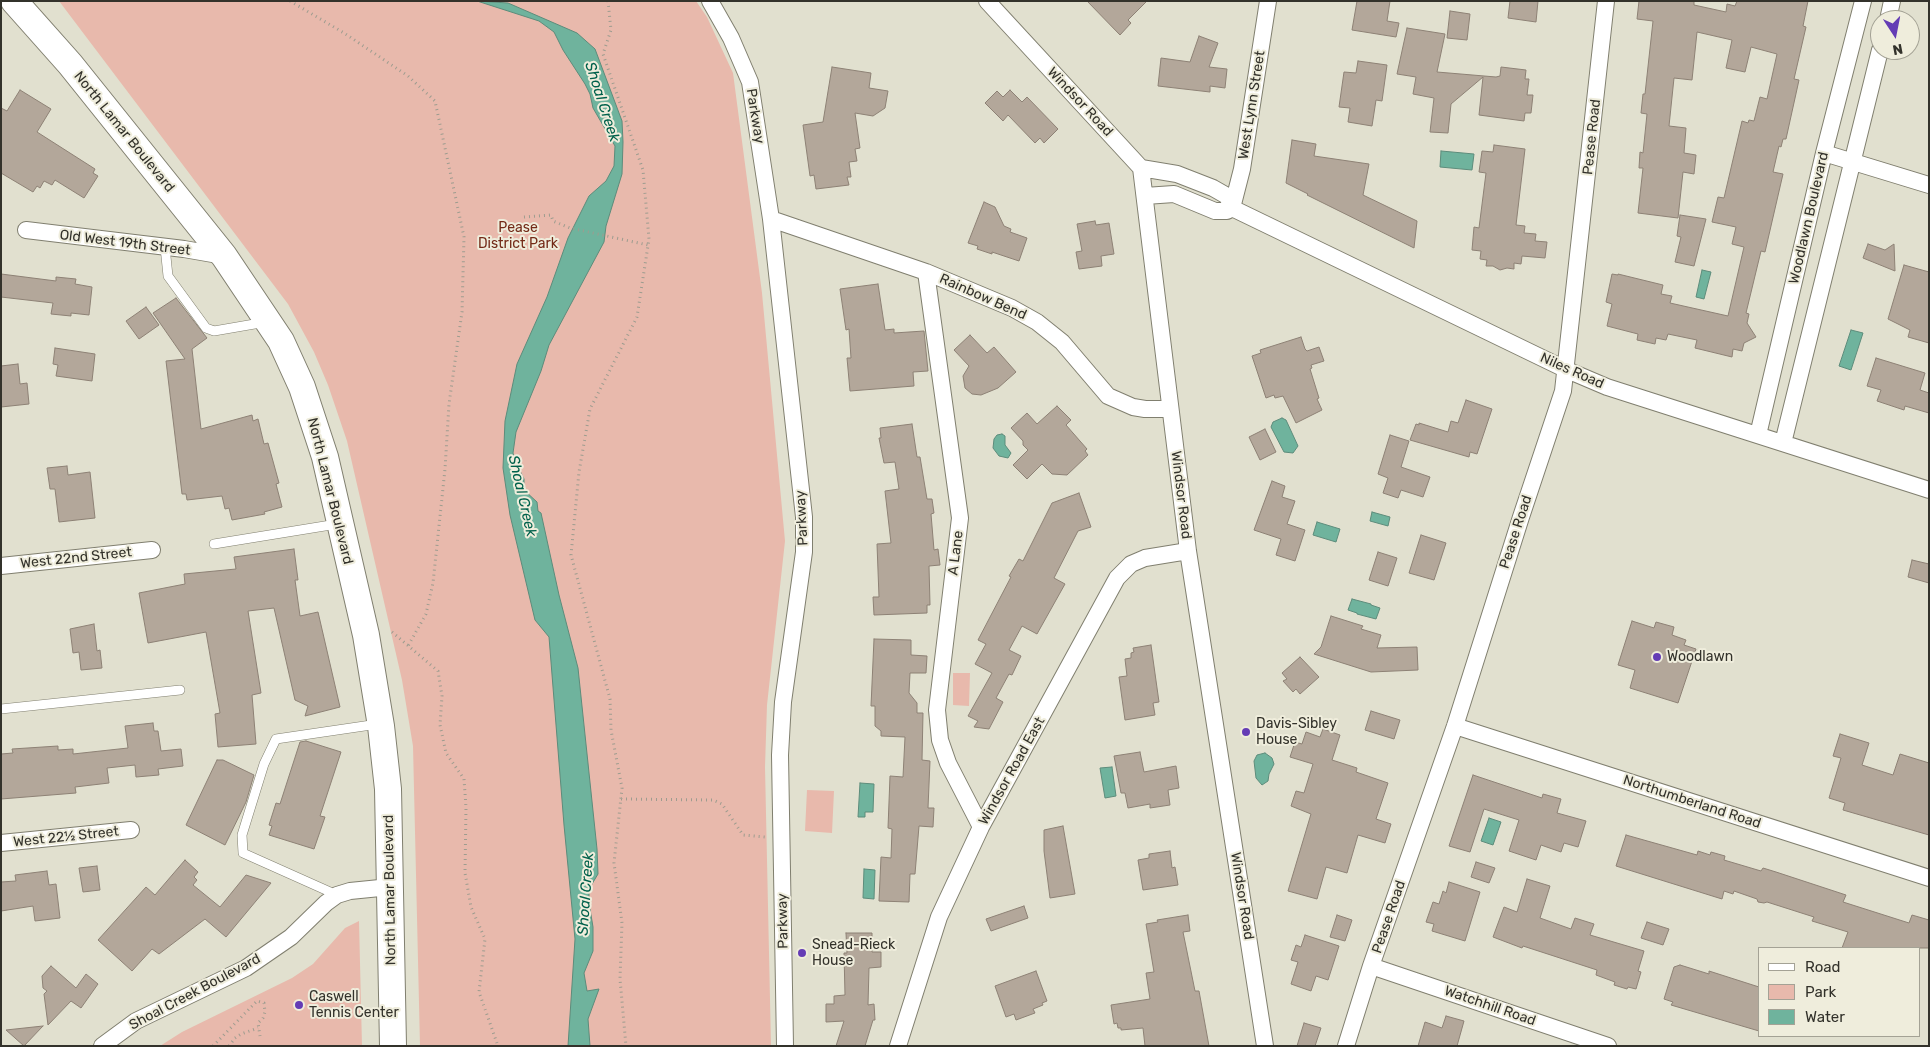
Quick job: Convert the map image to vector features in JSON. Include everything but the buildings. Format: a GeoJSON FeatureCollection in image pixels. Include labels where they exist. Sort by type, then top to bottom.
{"type":"FeatureCollection","features":[{"type":"Feature","properties":{"kind":"main road","name":"North Lamar Boulevard"},"geometry":{"type":"LineString","coordinates":[[14,1],[70,64],[224,256],[281,341],[302,387],[325,457],[366,634],[381,723],[388,789],[393,1046]]}},
{"type":"Feature","properties":{"kind":"street","name":"Parkway"},"geometry":{"type":"LineString","coordinates":[[710,1],[731,38],[750,82],[771,219],[804,517],[804,552],[783,702],[780,755],[785,1046]]}},
{"type":"Feature","properties":{"kind":"street","name":"Windsor Road"},"geometry":{"type":"LineString","coordinates":[[987,1],[1141,168],[1169,409],[1188,551],[1265,1046]]}},
{"type":"Feature","properties":{"kind":"street","name":"West Lynn Street"},"geometry":{"type":"LineString","coordinates":[[1232,208],[1242,169],[1268,1]]}},
{"type":"Feature","properties":{"kind":"street","name":"Pease Road"},"geometry":{"type":"LineString","coordinates":[[1346,1046],[1371,966],[1455,726],[1563,391],[1567,370],[1606,1]]}},
{"type":"Feature","properties":{"kind":"street","name":"Woodlawn Boulevard"},"geometry":{"type":"LineString","coordinates":[[1758,435],[1824,153],[1862,1]]}},
{"type":"Feature","properties":{"kind":"street","name":"Woodlawn Boulevard"},"geometry":{"type":"LineString","coordinates":[[1783,443],[1877,60]]}},
{"type":"Feature","properties":{"kind":"street"},"geometry":{"type":"LineString","coordinates":[[1824,153],[1929,185]]}},
{"type":"Feature","properties":{"kind":"street","name":"Niles Road"},"geometry":{"type":"LineString","coordinates":[[1141,168],[1177,174],[1213,188],[1227,196],[1232,208],[1567,370],[1642,399],[1929,490]]}},
{"type":"Feature","properties":{"kind":"street","name":"Niles Road"},"geometry":{"type":"LineString","coordinates":[[1145,196],[1168,194],[1181,196],[1220,212],[1232,208]]}},
{"type":"Feature","properties":{"kind":"street","name":"Rainbow Bend"},"geometry":{"type":"LineString","coordinates":[[771,219],[926,272],[1012,308],[1037,322],[1062,342],[1108,396],[1133,407],[1169,409]]}},
{"type":"Feature","properties":{"kind":"street","name":"Old West 19th Street"},"geometry":{"type":"LineString","coordinates":[[26,230],[224,256]]}},
{"type":"Feature","properties":{"kind":"street","name":"A Lane"},"geometry":{"type":"LineString","coordinates":[[926,272],[960,518],[937,710],[940,740],[948,763],[981,827]]}},
{"type":"Feature","properties":{"kind":"street","name":"West 22nd Street"},"geometry":{"type":"LineString","coordinates":[[1,566],[152,550]]}},
{"type":"Feature","properties":{"kind":"street","name":"Windsor Road East"},"geometry":{"type":"LineString","coordinates":[[898,1046],[939,917],[981,827],[1117,578],[1131,564],[1145,558],[1188,551]]}},
{"type":"Feature","properties":{"kind":"street","name":"Northumberland Road"},"geometry":{"type":"LineString","coordinates":[[1455,726],[1929,878]]}},
{"type":"Feature","properties":{"kind":"street","name":"West 22½ Street"},"geometry":{"type":"LineString","coordinates":[[1,843],[131,830]]}},
{"type":"Feature","properties":{"kind":"street","name":"Shoal Creek Boulevard"},"geometry":{"type":"LineString","coordinates":[[102,1046],[136,1021],[246,968],[291,937],[326,903],[337,895],[350,891],[390,887]]}},
{"type":"Feature","properties":{"kind":"street","name":"Watchhill Road"},"geometry":{"type":"LineString","coordinates":[[1371,966],[1608,1046]]}},
{"type":"Feature","properties":{"kind":"lane"},"geometry":{"type":"LineString","coordinates":[[165,247],[168,276],[206,328],[214,331],[269,322]]}},
{"type":"Feature","properties":{"kind":"lane"},"geometry":{"type":"LineString","coordinates":[[214,544],[340,524]]}},
{"type":"Feature","properties":{"kind":"lane"},"geometry":{"type":"LineString","coordinates":[[1,708],[180,690]]}},
{"type":"Feature","properties":{"kind":"lane"},"geometry":{"type":"LineString","coordinates":[[337,895],[243,853],[242,835],[264,764],[276,739],[381,723]]}},
{"type":"Feature","properties":{"kind":"path"},"geometry":{"type":"LineString","coordinates":[[290,1],[344,33],[408,76],[435,101],[464,237],[462,312],[449,404],[445,469],[433,583],[426,614],[408,646]]}},
{"type":"Feature","properties":{"kind":"path"},"geometry":{"type":"LineString","coordinates":[[608,1],[611,30],[603,54],[643,170],[648,245],[637,317],[590,409],[579,472],[571,555],[610,698],[611,730],[622,788],[614,863],[622,923],[620,979],[626,1046]]}},
{"type":"Feature","properties":{"kind":"path"},"geometry":{"type":"LineString","coordinates":[[524,217],[551,215],[553,221],[570,228],[648,245]]}},
{"type":"Feature","properties":{"kind":"path"},"geometry":{"type":"LineString","coordinates":[[392,632],[438,672],[442,696],[440,725],[446,753],[464,779],[466,808],[465,873],[471,907],[485,939],[479,992],[498,1046]]}},
{"type":"Feature","properties":{"kind":"path"},"geometry":{"type":"LineString","coordinates":[[621,799],[713,800],[722,804],[743,836],[781,836]]}},
{"type":"Feature","properties":{"kind":"path"},"geometry":{"type":"LineString","coordinates":[[213,1046],[257,1001],[264,1003],[265,1012],[263,1018],[258,1023],[260,1036]]}},
{"type":"Feature","properties":{"kind":"path"},"geometry":{"type":"LineString","coordinates":[[229,1046],[234,1038],[258,1028]]}},
{"type":"Feature","properties":{"kind":"green space","name":"Pease District Park"},"geometry":{"type":"Polygon","coordinates":[[[59,1],[696,1],[707,17],[733,73],[762,293],[785,541],[767,705],[765,767],[771,1046],[420,1046],[413,746],[402,680],[347,441],[328,385],[314,352],[288,304],[59,1]]]}},
{"type":"Feature","properties":{"kind":"green space"},"geometry":{"type":"Polygon","coordinates":[[[953,673],[970,673],[969,706],[953,705],[953,673]]]}},
{"type":"Feature","properties":{"kind":"green space"},"geometry":{"type":"Polygon","coordinates":[[[807,790],[834,791],[832,833],[805,831],[807,790]]]}},
{"type":"Feature","properties":{"kind":"green space","name":"Caswell Tennis Center"},"geometry":{"type":"Polygon","coordinates":[[[359,921],[362,1046],[160,1046],[182,1032],[292,978],[313,964],[345,928],[359,921]]]}},
{"type":"Feature","properties":{"kind":"water","name":"Shoal Creek"},"geometry":{"type":"Polygon","coordinates":[[[477,1],[508,3],[577,33],[595,49],[622,121],[622,174],[606,226],[604,242],[549,345],[541,371],[516,432],[513,453],[524,479],[524,490],[537,502],[538,511],[541,513],[559,595],[578,668],[598,874],[589,889],[593,927],[593,951],[584,973],[587,991],[599,989],[588,1019],[590,1046],[568,1046],[575,939],[549,637],[535,620],[510,515],[503,468],[505,421],[517,364],[547,297],[568,238],[589,196],[606,181],[614,166],[615,146],[593,108],[590,94],[585,84],[554,32],[539,21],[477,1]]]}},
{"type":"Feature","properties":{"kind":"water"},"geometry":{"type":"Polygon","coordinates":[[[1441,151],[1474,154],[1472,170],[1440,167],[1441,151]]]}},
{"type":"Feature","properties":{"kind":"water"},"geometry":{"type":"Polygon","coordinates":[[[1702,270],[1711,272],[1704,299],[1696,297],[1702,270]]]}},
{"type":"Feature","properties":{"kind":"water"},"geometry":{"type":"Polygon","coordinates":[[[1851,330],[1863,333],[1851,370],[1839,366],[1851,330]]]}},
{"type":"Feature","properties":{"kind":"water"},"geometry":{"type":"Polygon","coordinates":[[[1282,418],[1286,420],[1298,446],[1293,453],[1284,452],[1271,427],[1273,422],[1282,418]]]}},
{"type":"Feature","properties":{"kind":"water"},"geometry":{"type":"Polygon","coordinates":[[[1002,434],[1005,436],[1005,445],[1011,453],[1008,458],[999,456],[993,448],[994,439],[997,435],[1002,434]]]}},
{"type":"Feature","properties":{"kind":"water"},"geometry":{"type":"Polygon","coordinates":[[[1372,512],[1390,517],[1388,526],[1370,521],[1372,512]]]}},
{"type":"Feature","properties":{"kind":"water"},"geometry":{"type":"Polygon","coordinates":[[[1317,522],[1340,529],[1336,542],[1313,535],[1317,522]]]}},
{"type":"Feature","properties":{"kind":"water"},"geometry":{"type":"Polygon","coordinates":[[[1352,599],[1380,608],[1376,619],[1348,610],[1352,599]]]}},
{"type":"Feature","properties":{"kind":"water"},"geometry":{"type":"Polygon","coordinates":[[[1265,753],[1272,758],[1274,764],[1268,781],[1262,785],[1256,778],[1254,761],[1257,755],[1265,753]]]}},
{"type":"Feature","properties":{"kind":"water"},"geometry":{"type":"Polygon","coordinates":[[[1112,767],[1116,796],[1105,798],[1100,768],[1112,767]]]}},
{"type":"Feature","properties":{"kind":"water"},"geometry":{"type":"Polygon","coordinates":[[[860,783],[874,784],[873,812],[865,812],[865,817],[858,817],[860,783]]]}},
{"type":"Feature","properties":{"kind":"water"},"geometry":{"type":"Polygon","coordinates":[[[1489,818],[1501,822],[1493,845],[1481,841],[1489,818]]]}},
{"type":"Feature","properties":{"kind":"water"},"geometry":{"type":"Polygon","coordinates":[[[864,869],[875,870],[874,899],[863,898],[864,869]]]}},
{"type":"Feature","properties":{"kind":"place","name":"Woodlawn"},"geometry":{"type":"Point","coordinates":[1657,657]}},
{"type":"Feature","properties":{"kind":"place","name":"Davis-Sibley House"},"geometry":{"type":"Point","coordinates":[1246,732]}},
{"type":"Feature","properties":{"kind":"place","name":"Snead-Rieck House"},"geometry":{"type":"Point","coordinates":[802,953]}},
{"type":"Feature","properties":{"kind":"place","name":"Caswell Tennis Center"},"geometry":{"type":"Point","coordinates":[299,1005]}}]}
